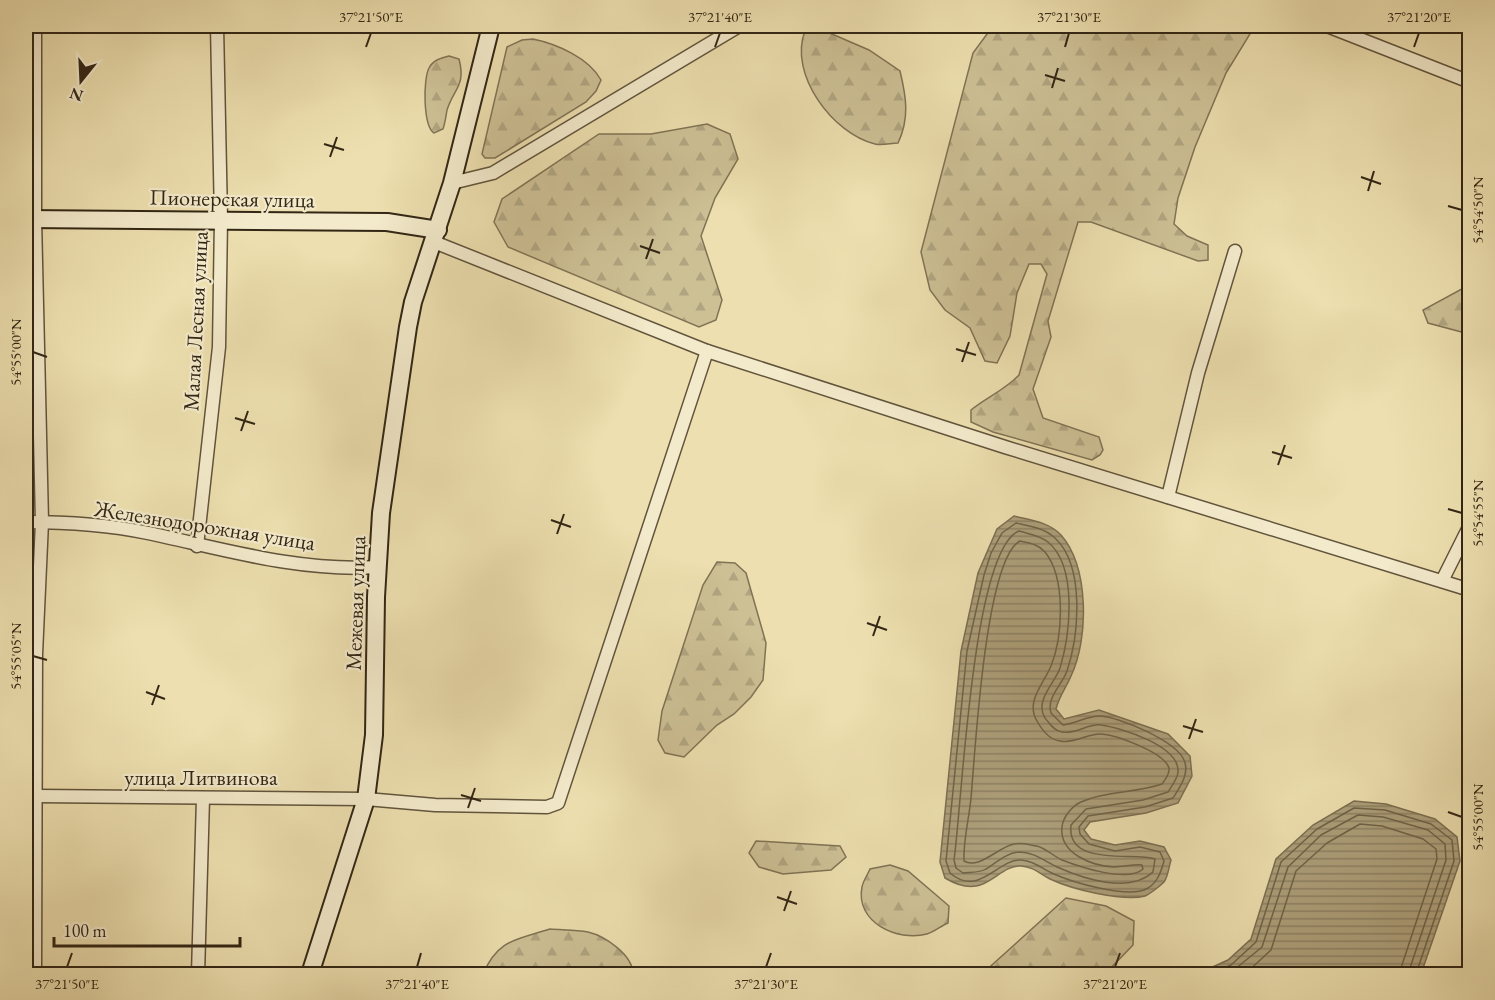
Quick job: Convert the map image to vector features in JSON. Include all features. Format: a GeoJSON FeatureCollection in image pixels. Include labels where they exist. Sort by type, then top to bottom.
{"type":"FeatureCollection","features":[{"type":"Feature","properties":{"kind":"street"},"geometry":{"type":"LineString","coordinates":[[35,26],[30,219],[42,522],[31,654],[36,796],[35,975]]}},
{"type":"Feature","properties":{"kind":"street","name":"Малая Лесная улица"},"geometry":{"type":"LineString","coordinates":[[197,546],[219,347],[221,219],[217,26]]}},
{"type":"Feature","properties":{"kind":"street","name":"Межевая улица"},"geometry":{"type":"LineString","coordinates":[[310,975],[366,799],[374,735],[377,567],[381,513],[408,327],[413,302],[452,183],[491,26]]}},
{"type":"Feature","properties":{"kind":"street"},"geometry":{"type":"LineString","coordinates":[[452,183],[493,172],[739,26]]}},
{"type":"Feature","properties":{"kind":"street"},"geometry":{"type":"LineString","coordinates":[[1327,26],[1470,82]]}},
{"type":"Feature","properties":{"kind":"street","name":"Пионерская улица"},"geometry":{"type":"LineString","coordinates":[[30,219],[387,222],[436,236]]}},
{"type":"Feature","properties":{"kind":"street"},"geometry":{"type":"LineString","coordinates":[[436,236],[707,351],[1005,447],[1470,590]]}},
{"type":"Feature","properties":{"kind":"street"},"geometry":{"type":"LineString","coordinates":[[1168,497],[1198,373],[1235,251]]}},
{"type":"Feature","properties":{"kind":"street","name":"улица Литвинова"},"geometry":{"type":"LineString","coordinates":[[36,796],[366,799],[446,805],[547,807],[558,802],[707,351]]}},
{"type":"Feature","properties":{"kind":"street","name":"Железнодорожная улица"},"geometry":{"type":"LineString","coordinates":[[26,522],[146,533],[197,546],[341,569],[377,567]]}},
{"type":"Feature","properties":{"kind":"street"},"geometry":{"type":"LineString","coordinates":[[1442,581],[1470,525]]}},
{"type":"Feature","properties":{"kind":"street"},"geometry":{"type":"LineString","coordinates":[[198,975],[203,798]]}},
{"type":"Feature","properties":{"kind":"green space"},"geometry":{"type":"Polygon","coordinates":[[[1003,26],[1248,26],[1250,34],[1226,73],[1195,147],[1178,198],[1174,224],[1187,236],[1208,245],[1208,260],[1198,261],[1091,222],[1078,222],[1048,321],[1051,337],[1033,389],[1043,418],[1099,437],[1103,450],[1092,460],[993,432],[971,422],[971,410],[1019,375],[1047,274],[1041,264],[1029,264],[1017,293],[1010,336],[997,363],[985,361],[970,328],[945,310],[930,290],[921,252],[973,53],[990,30],[1003,26]]]}},
{"type":"Feature","properties":{"kind":"green space"},"geometry":{"type":"Polygon","coordinates":[[[818,28],[869,50],[900,71],[906,107],[902,134],[898,143],[878,145],[859,138],[844,128],[818,100],[803,65],[801,48],[805,31],[818,28]]]}},
{"type":"Feature","properties":{"kind":"green space"},"geometry":{"type":"Polygon","coordinates":[[[533,39],[552,44],[581,59],[596,72],[601,80],[596,91],[586,102],[495,158],[485,158],[482,154],[507,47],[522,40],[533,39]]]}},
{"type":"Feature","properties":{"kind":"green space"},"geometry":{"type":"Polygon","coordinates":[[[449,56],[459,59],[460,81],[447,110],[443,129],[434,133],[430,129],[426,112],[427,74],[433,63],[449,56]]]}},
{"type":"Feature","properties":{"kind":"green space"},"geometry":{"type":"Polygon","coordinates":[[[707,124],[730,134],[738,159],[715,198],[701,236],[722,300],[716,320],[699,327],[508,247],[494,222],[502,199],[599,134],[651,134],[707,124]]]}},
{"type":"Feature","properties":{"kind":"green space"},"geometry":{"type":"Polygon","coordinates":[[[1469,285],[1469,334],[1428,323],[1423,310],[1469,285]]]}},
{"type":"Feature","properties":{"kind":"green space"},"geometry":{"type":"Polygon","coordinates":[[[717,562],[735,563],[746,573],[766,643],[763,680],[751,697],[734,714],[717,725],[684,757],[665,753],[658,740],[662,711],[703,585],[717,562]]]}},
{"type":"Feature","properties":{"kind":"green space"},"geometry":{"type":"Polygon","coordinates":[[[756,841],[840,846],[846,857],[831,870],[783,874],[759,867],[749,853],[756,841]]]}},
{"type":"Feature","properties":{"kind":"green space"},"geometry":{"type":"Polygon","coordinates":[[[890,865],[908,871],[949,906],[948,923],[930,933],[915,936],[891,932],[872,919],[865,910],[862,899],[863,885],[870,869],[890,865]]]}},
{"type":"Feature","properties":{"kind":"green space"},"geometry":{"type":"Polygon","coordinates":[[[1066,898],[1106,906],[1134,921],[1133,945],[1105,974],[982,974],[1066,898]]]}},
{"type":"Feature","properties":{"kind":"green space"},"geometry":{"type":"Polygon","coordinates":[[[550,929],[588,932],[610,942],[623,953],[632,967],[633,974],[483,974],[495,954],[509,942],[550,929]]]}},
{"type":"Feature","properties":{"kind":"water"},"geometry":{"type":"Polygon","coordinates":[[[1014,516],[1045,524],[1056,531],[1070,549],[1077,565],[1083,603],[1081,642],[1077,660],[1056,709],[1064,719],[1099,710],[1168,734],[1190,756],[1192,776],[1178,803],[1146,813],[1090,822],[1084,830],[1091,839],[1115,845],[1140,841],[1164,847],[1171,860],[1166,877],[1160,886],[1145,896],[1111,896],[1083,890],[1059,883],[1033,869],[1021,866],[1012,867],[981,885],[971,887],[959,885],[945,878],[940,862],[961,651],[978,573],[997,529],[1014,516]]]}},
{"type":"Feature","properties":{"kind":"water"},"geometry":{"type":"Polygon","coordinates":[[[1354,801],[1386,804],[1435,819],[1457,837],[1460,861],[1421,974],[1197,974],[1228,960],[1251,939],[1276,859],[1313,825],[1354,801]]]}}]}
